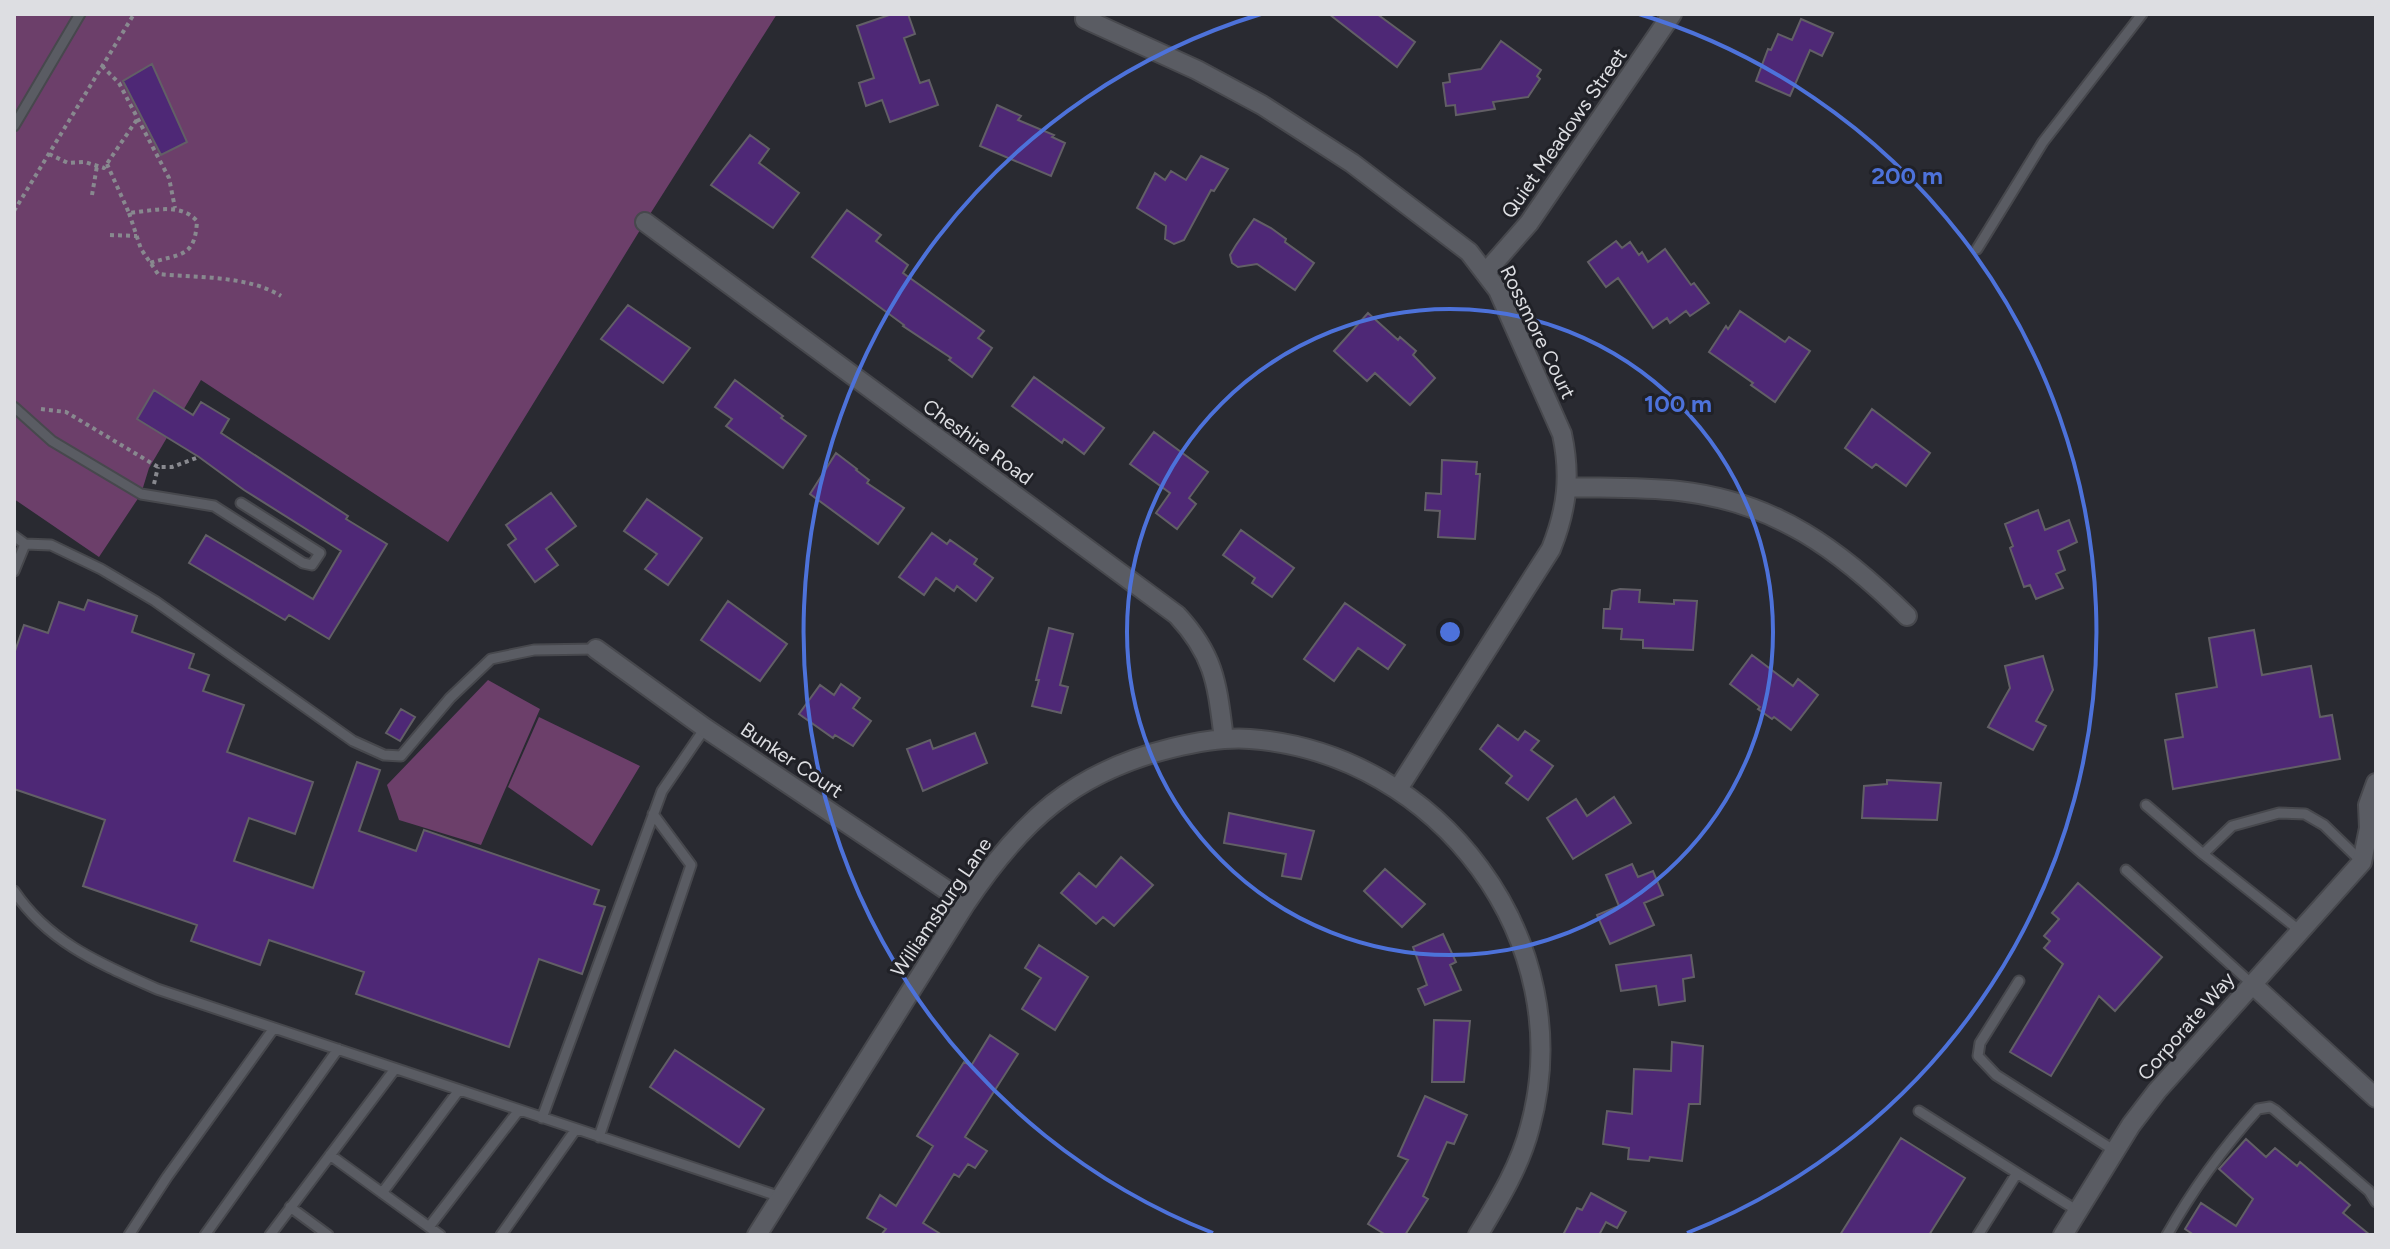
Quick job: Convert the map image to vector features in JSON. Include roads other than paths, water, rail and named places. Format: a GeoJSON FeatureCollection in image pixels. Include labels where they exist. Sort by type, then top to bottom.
{"type":"FeatureCollection","features":[{"type":"Feature","properties":{"kind":"street","name":"Quiet Meadows Street"},"geometry":{"type":"LineString","coordinates":[[1486,272],[1529,223],[1672,14]]}},
{"type":"Feature","properties":{"kind":"street","name":"Rossmore Court"},"geometry":{"type":"LineString","coordinates":[[1085,19],[1197,70],[1262,105],[1352,163],[1447,233],[1486,272],[1510,314],[1562,434],[1568,487],[1561,525],[1551,549],[1398,789]]}},
{"type":"Feature","properties":{"kind":"street","name":"Cheshire Road"},"geometry":{"type":"LineString","coordinates":[[645,222],[1177,615],[1206,651],[1216,680],[1224,739]]}},
{"type":"Feature","properties":{"kind":"street"},"geometry":{"type":"LineString","coordinates":[[1568,487],[1680,491],[1753,508],[1786,521],[1821,542],[1862,573],[1907,616]]}},
{"type":"Feature","properties":{"kind":"street","name":"Bunker Court"},"geometry":{"type":"LineString","coordinates":[[596,649],[705,728],[966,903]]}},
{"type":"Feature","properties":{"kind":"street","name":"Williamsburg Lane"},"geometry":{"type":"LineString","coordinates":[[757,1235],[966,903],[1018,834],[1044,809],[1101,772],[1186,744],[1249,738],[1325,754],[1398,789],[1451,833],[1481,867],[1505,906],[1534,985],[1540,1019],[1541,1053],[1531,1126],[1520,1160],[1505,1192],[1478,1235]]}},
{"type":"Feature","properties":{"kind":"street"},"geometry":{"type":"LineString","coordinates":[[2362,862],[2372,824],[2368,805],[2376,783]]}},
{"type":"Feature","properties":{"kind":"street","name":"Corporate Way"},"geometry":{"type":"LineString","coordinates":[[2063,1235],[2157,1091],[2362,862]]}},
{"type":"Feature","properties":{"kind":"street"},"geometry":{"type":"LineString","coordinates":[[2252,984],[2376,1098]]}},
{"type":"Feature","properties":{"kind":"lane"},"geometry":{"type":"LineString","coordinates":[[14,126],[80,14]]}},
{"type":"Feature","properties":{"kind":"lane"},"geometry":{"type":"LineString","coordinates":[[1977,249],[2043,142],[2142,14]]}},
{"type":"Feature","properties":{"kind":"lane"},"geometry":{"type":"LineString","coordinates":[[14,407],[52,441],[141,494],[214,506],[303,563],[312,565],[320,553],[241,503]]}},
{"type":"Feature","properties":{"kind":"lane"},"geometry":{"type":"LineString","coordinates":[[14,536],[25,544],[51,545],[101,569],[155,601],[353,741],[384,755],[401,756],[450,698],[491,659],[534,650],[596,649]]}},
{"type":"Feature","properties":{"kind":"lane"},"geometry":{"type":"LineString","coordinates":[[14,571],[25,544]]}},
{"type":"Feature","properties":{"kind":"lane"},"geometry":{"type":"LineString","coordinates":[[542,1118],[662,791],[705,728]]}},
{"type":"Feature","properties":{"kind":"lane"},"geometry":{"type":"LineString","coordinates":[[2146,805],[2299,930]]}},
{"type":"Feature","properties":{"kind":"lane"},"geometry":{"type":"LineString","coordinates":[[2203,854],[2232,826],[2279,813],[2305,814],[2324,825],[2362,862]]}},
{"type":"Feature","properties":{"kind":"lane"},"geometry":{"type":"LineString","coordinates":[[599,1137],[691,865],[653,814]]}},
{"type":"Feature","properties":{"kind":"lane"},"geometry":{"type":"LineString","coordinates":[[2126,870],[2252,984]]}},
{"type":"Feature","properties":{"kind":"lane"},"geometry":{"type":"LineString","coordinates":[[14,891],[26,909],[59,940],[90,959],[157,989],[781,1197]]}},
{"type":"Feature","properties":{"kind":"lane"},"geometry":{"type":"LineString","coordinates":[[2019,981],[1980,1043],[1978,1056],[1996,1075],[2115,1151]]}},
{"type":"Feature","properties":{"kind":"lane"},"geometry":{"type":"LineString","coordinates":[[129,1235],[274,1028]]}},
{"type":"Feature","properties":{"kind":"lane"},"geometry":{"type":"LineString","coordinates":[[205,1235],[338,1049]]}},
{"type":"Feature","properties":{"kind":"lane"},"geometry":{"type":"LineString","coordinates":[[270,1235],[395,1069]]}},
{"type":"Feature","properties":{"kind":"lane"},"geometry":{"type":"LineString","coordinates":[[382,1193],[459,1090]]}},
{"type":"Feature","properties":{"kind":"lane"},"geometry":{"type":"LineString","coordinates":[[2167,1235],[2191,1192],[2211,1165],[2258,1109],[2264,1107],[2275,1110],[2369,1191],[2376,1202]]}},
{"type":"Feature","properties":{"kind":"lane"},"geometry":{"type":"LineString","coordinates":[[429,1227],[519,1110]]}},
{"type":"Feature","properties":{"kind":"lane"},"geometry":{"type":"LineString","coordinates":[[1919,1111],[2078,1211]]}},
{"type":"Feature","properties":{"kind":"lane"},"geometry":{"type":"LineString","coordinates":[[501,1235],[576,1129]]}},
{"type":"Feature","properties":{"kind":"lane"},"geometry":{"type":"LineString","coordinates":[[330,1155],[440,1235]]}},
{"type":"Feature","properties":{"kind":"lane"},"geometry":{"type":"LineString","coordinates":[[1978,1235],[2017,1173]]}},
{"type":"Feature","properties":{"kind":"lane"},"geometry":{"type":"LineString","coordinates":[[290,1207],[328,1235]]}}]}
